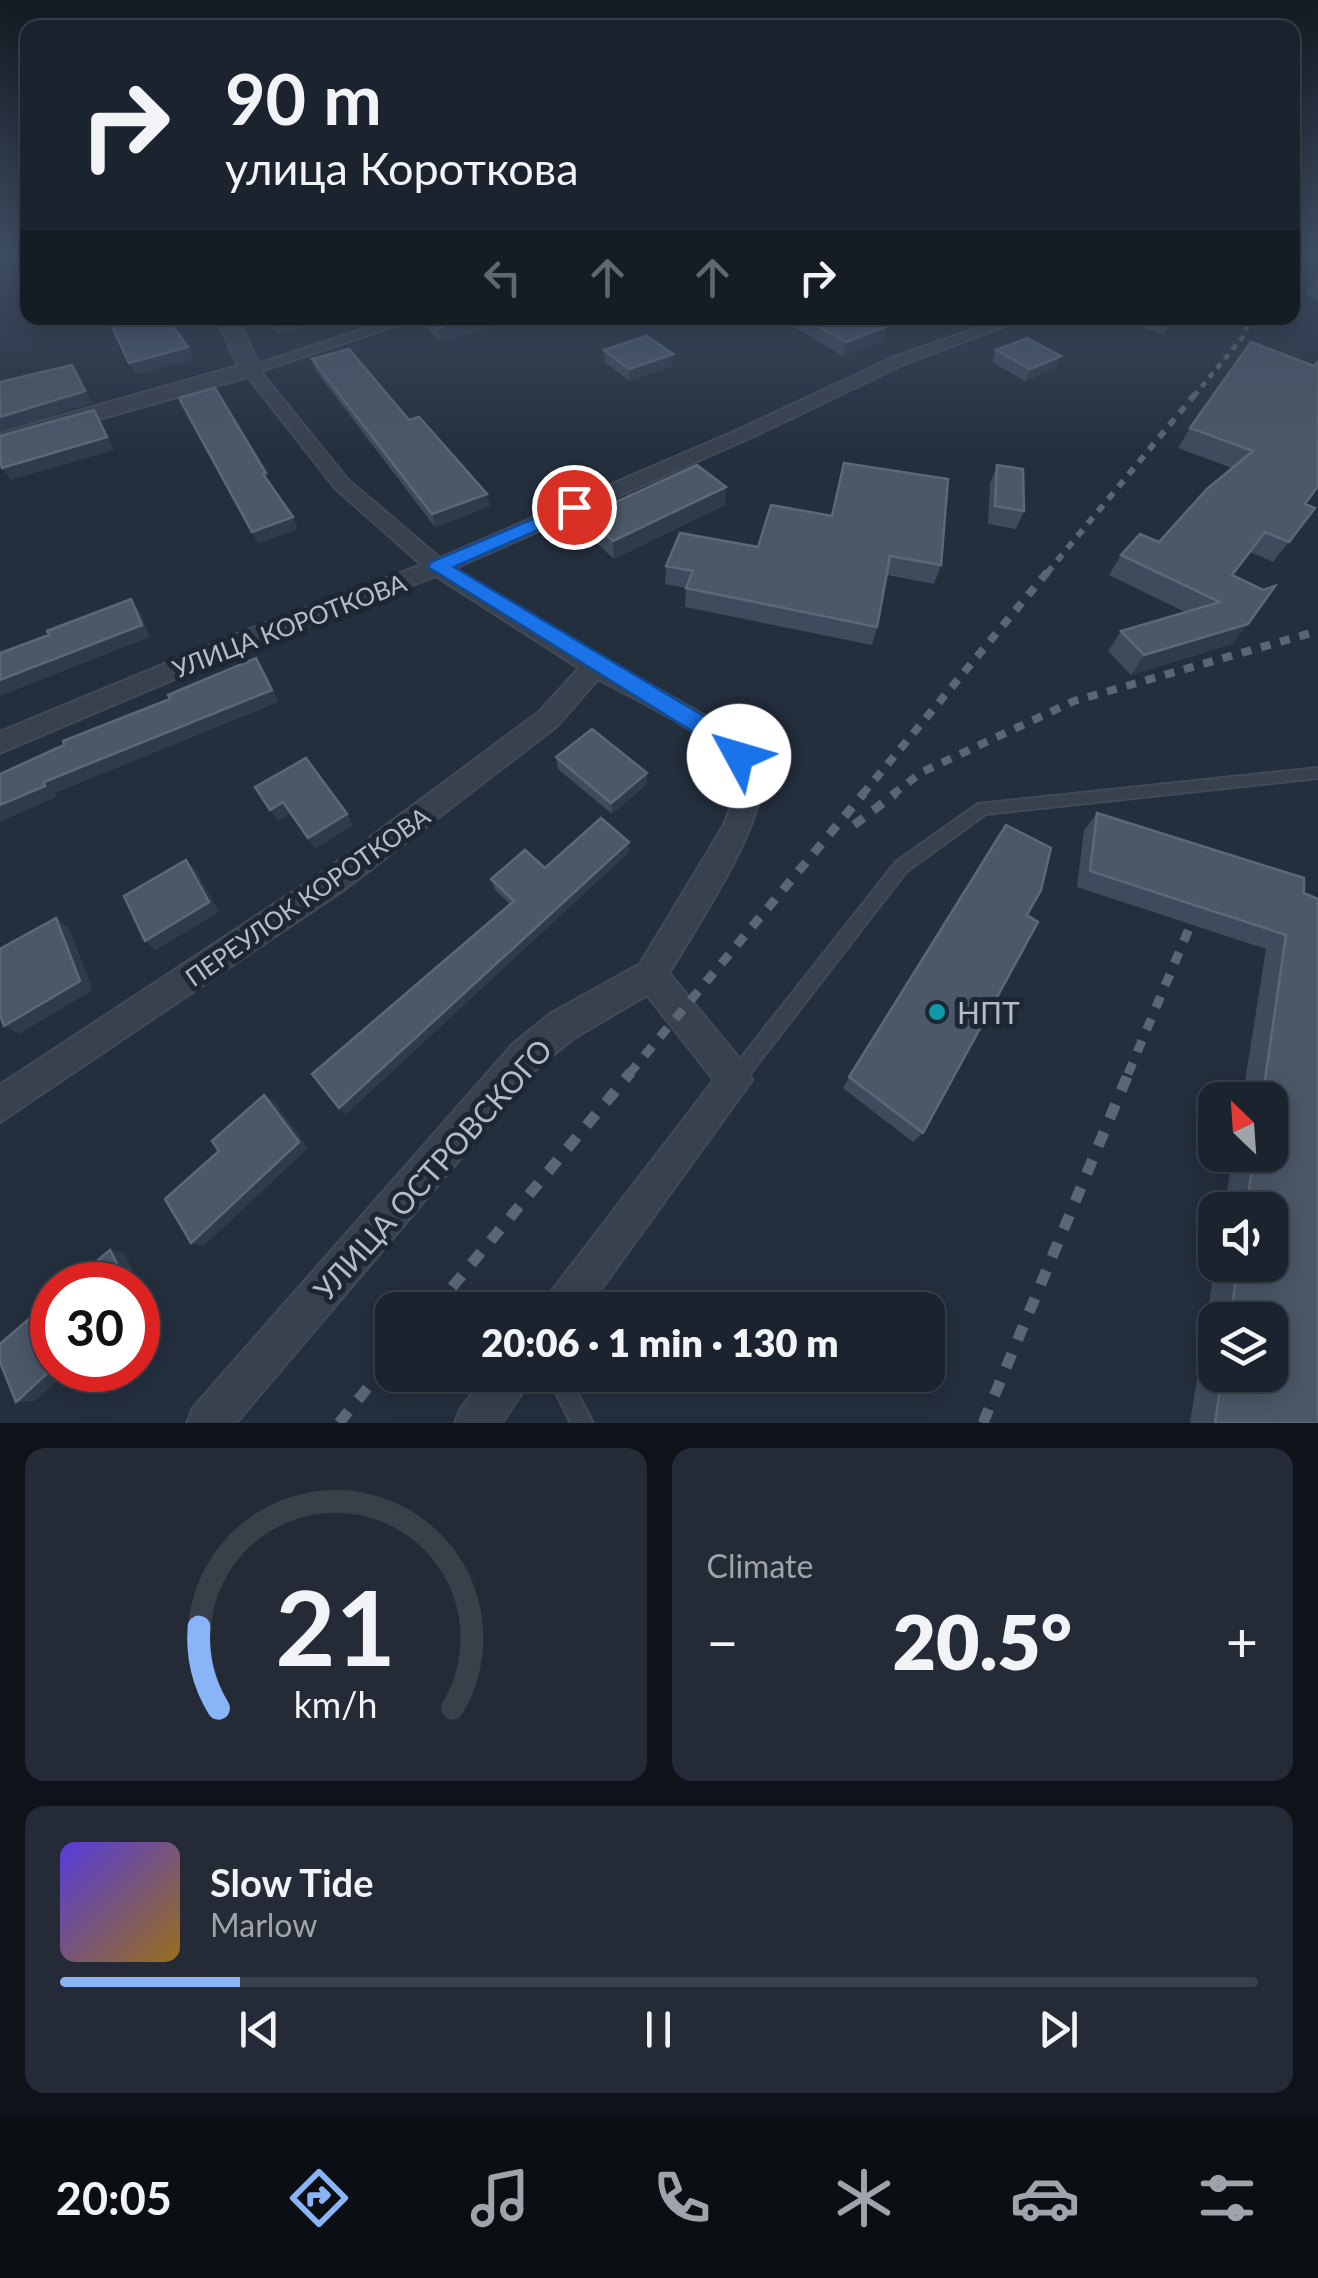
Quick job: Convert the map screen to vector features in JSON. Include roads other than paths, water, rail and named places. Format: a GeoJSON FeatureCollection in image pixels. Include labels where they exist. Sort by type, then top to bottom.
{"type":"FeatureCollection","features":[{"type":"Feature","properties":{"kind":"street"},"geometry":{"type":"LineString","coordinates":[[230,325],[250,369],[354,497],[438,567],[596,665]]}},
{"type":"Feature","properties":{"kind":"street"},"geometry":{"type":"LineString","coordinates":[[0,440],[388,325]]}},
{"type":"Feature","properties":{"kind":"street","name":"УЛИЦА КОРОТКОВА"},"geometry":{"type":"LineString","coordinates":[[0,742],[252,637],[438,567],[746,433],[898,361],[999,325]]}},
{"type":"Feature","properties":{"kind":"street","name":"УЛИЦА ОСТРОВСКОГО"},"geometry":{"type":"LineString","coordinates":[[208,1423],[526,1056],[562,1026],[651,975],[736,830],[747,800],[748,778],[739,756],[714,733],[596,665]]}},
{"type":"Feature","properties":{"kind":"street","name":"ПЕРЕУЛОК КОРОТКОВА"},"geometry":{"type":"LineString","coordinates":[[0,1106],[335,880],[548,719],[596,665]]}},
{"type":"Feature","properties":{"kind":"street"},"geometry":{"type":"LineString","coordinates":[[576,1292],[735,1080],[651,975]]}},
{"type":"Feature","properties":{"kind":"street"},"geometry":{"type":"LineString","coordinates":[[476,1423],[499,1392]]}},
{"type":"Feature","properties":{"kind":"lane"},"geometry":{"type":"LineString","coordinates":[[735,1080],[902,867],[983,808],[1318,772]]}},
{"type":"Feature","properties":{"kind":"lane"},"geometry":{"type":"LineString","coordinates":[[566,1392],[582,1423]]}},
{"type":"Feature","properties":{"kind":"railway"},"geometry":{"type":"LineString","coordinates":[[1194,396],[1242,338],[1248,325]]}},
{"type":"Feature","properties":{"kind":"railway"},"geometry":{"type":"LineString","coordinates":[[1047,573],[1196,393]]}},
{"type":"Feature","properties":{"kind":"railway"},"geometry":{"type":"LineString","coordinates":[[862,795],[1049,570]]}},
{"type":"Feature","properties":{"kind":"railway"},"geometry":{"type":"LineString","coordinates":[[892,795],[922,772],[1074,701],[1318,631]]}},
{"type":"Feature","properties":{"kind":"railway"},"geometry":{"type":"LineString","coordinates":[[629,1074],[864,793]]}},
{"type":"Feature","properties":{"kind":"railway"},"geometry":{"type":"LineString","coordinates":[[854,825],[896,793]]}},
{"type":"Feature","properties":{"kind":"railway"},"geometry":{"type":"LineString","coordinates":[[1128,1074],[1191,924]]}},
{"type":"Feature","properties":{"kind":"railway"},"geometry":{"type":"LineString","coordinates":[[448,1292],[631,1072]]}},
{"type":"Feature","properties":{"kind":"railway"},"geometry":{"type":"LineString","coordinates":[[983,1423],[1129,1072]]}},
{"type":"Feature","properties":{"kind":"railway"},"geometry":{"type":"LineString","coordinates":[[339,1423],[375,1379]]}},
{"type":"Feature","properties":{"kind":"place","name":"НПТ"},"geometry":{"type":"Point","coordinates":[937,1012]}}]}
